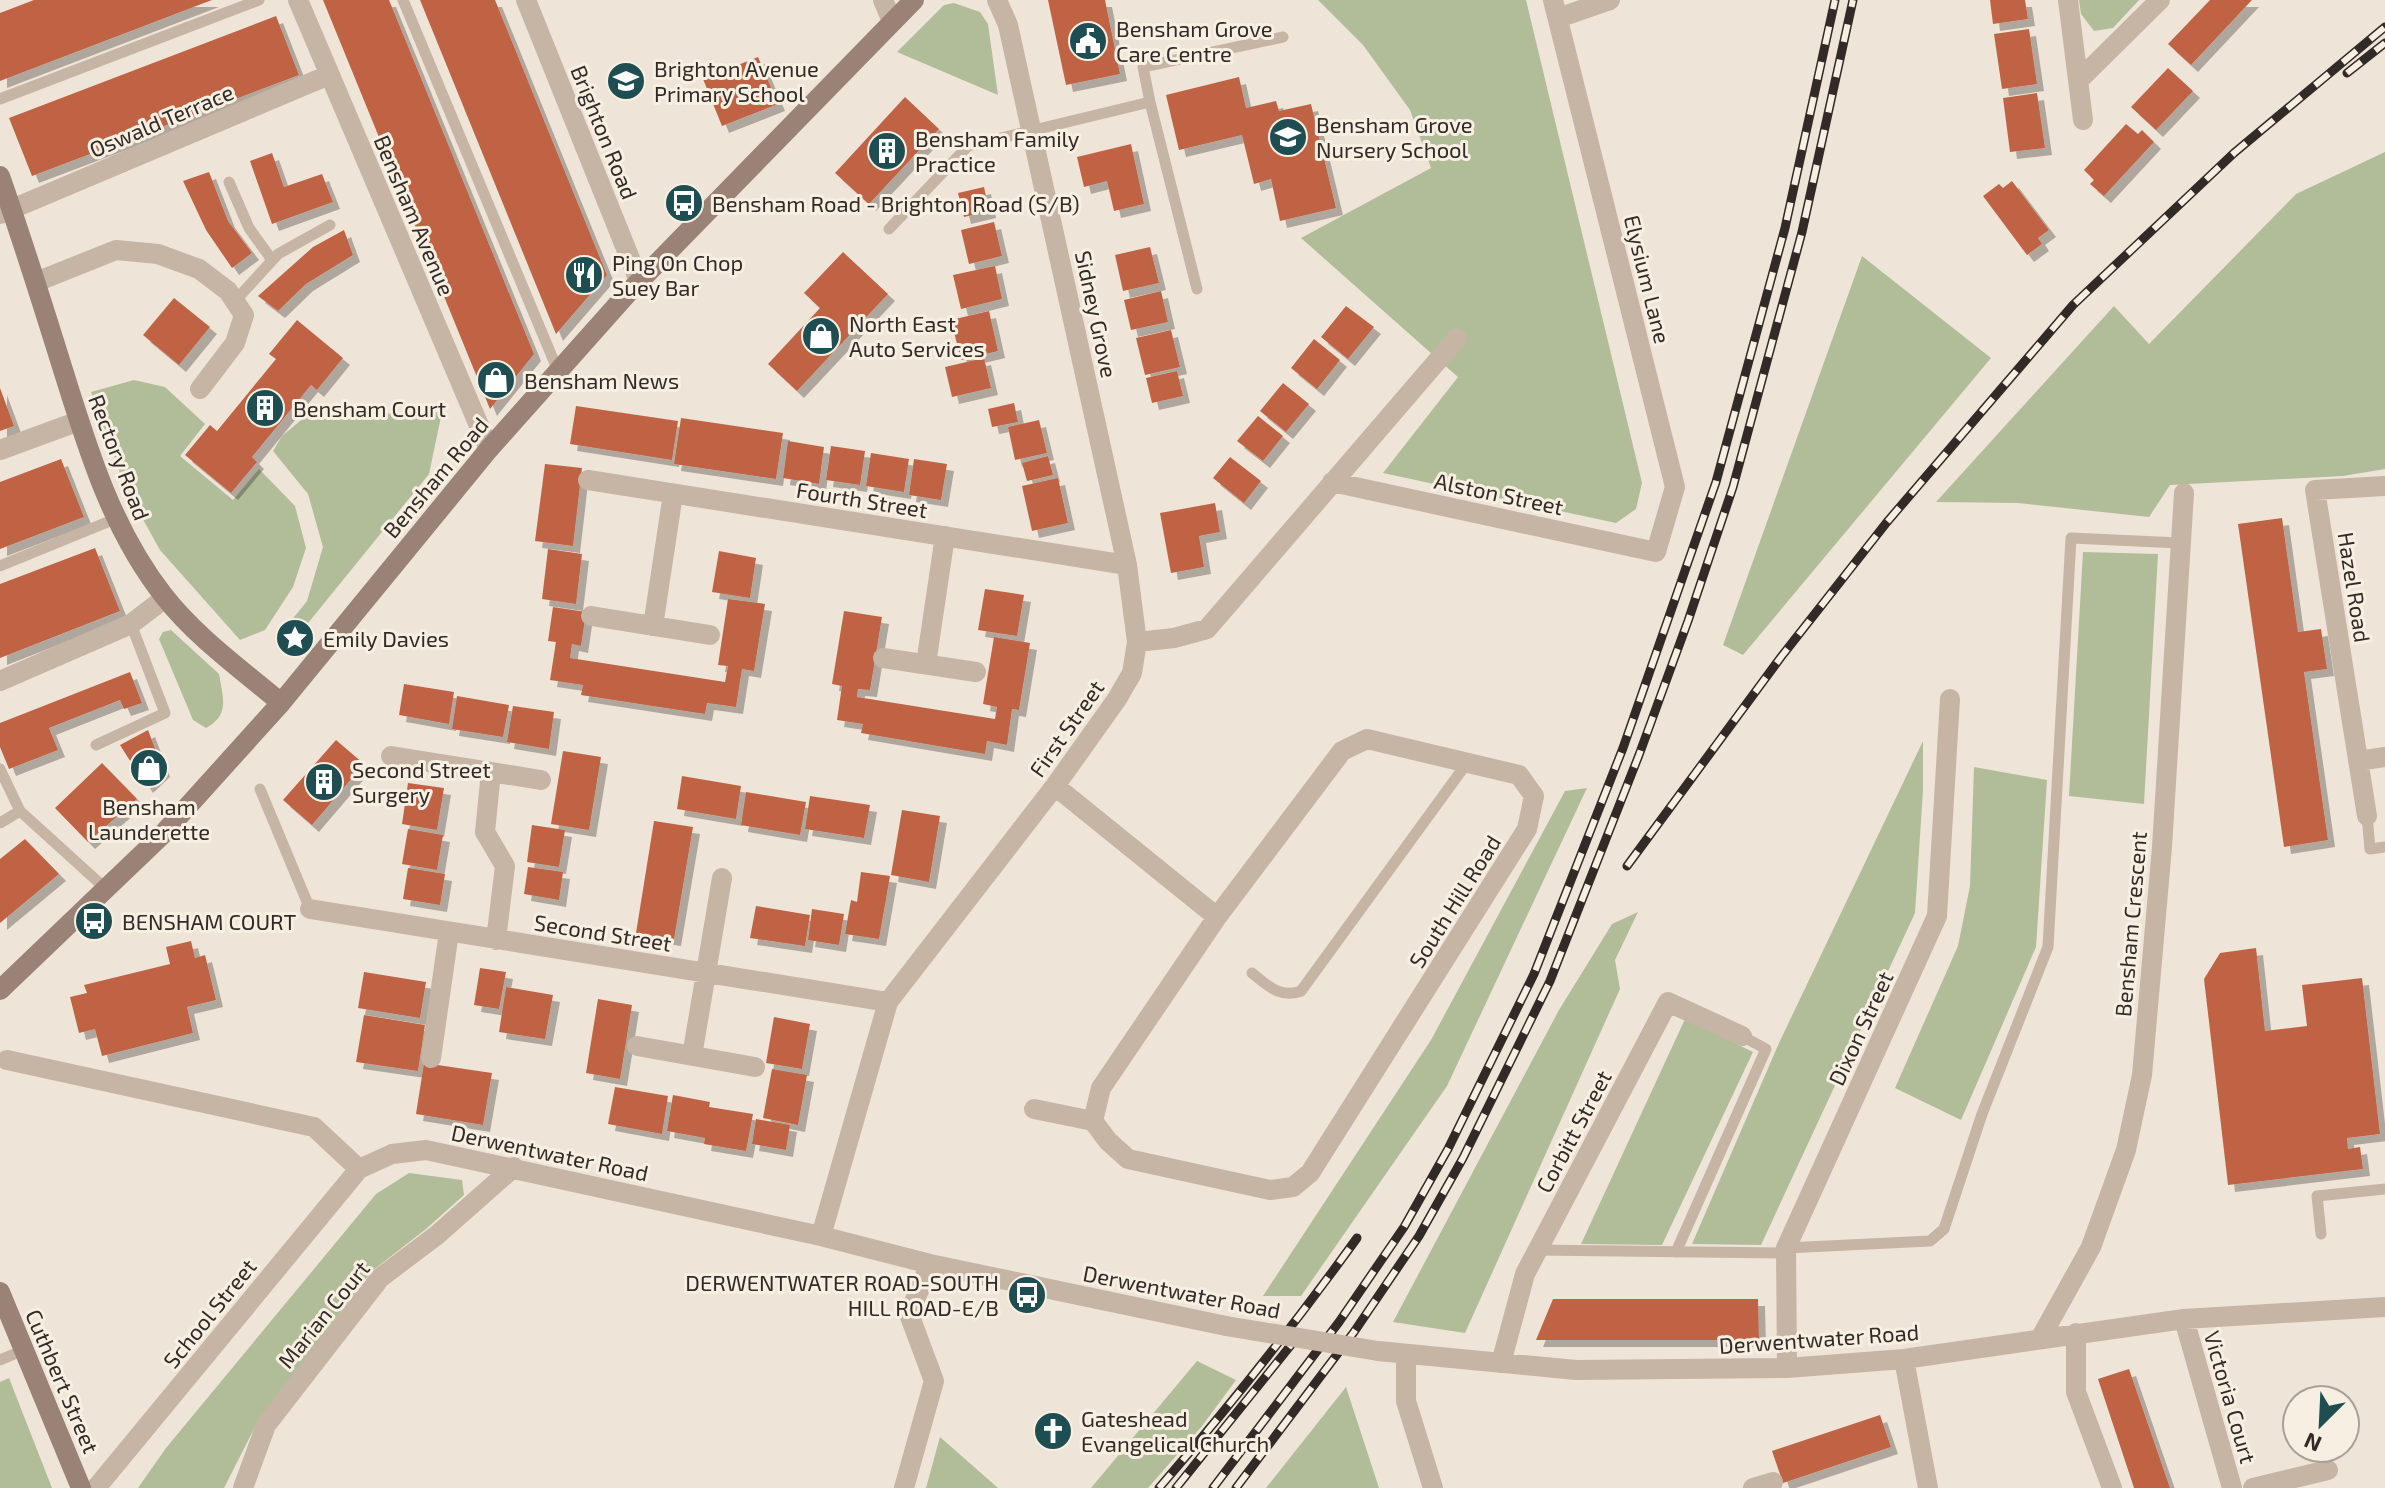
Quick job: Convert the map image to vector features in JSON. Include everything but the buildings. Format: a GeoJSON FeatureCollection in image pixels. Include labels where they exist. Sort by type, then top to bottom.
{"type":"FeatureCollection","features":[{"type":"Feature","properties":{"kind":"main road","name":"Bensham Road"},"geometry":{"type":"LineString","coordinates":[[0,990],[161,836],[281,703],[489,449],[639,281],[914,0]]}},
{"type":"Feature","properties":{"kind":"main road","name":"Rectory Road"},"geometry":{"type":"LineString","coordinates":[[0,176],[6,212],[36,282],[79,421],[115,519],[136,557],[165,598],[194,629],[281,703]]}},
{"type":"Feature","properties":{"kind":"main road","name":"Cuthbert Street"},"geometry":{"type":"LineString","coordinates":[[0,1292],[81,1488]]}},
{"type":"Feature","properties":{"kind":"street","name":"Bensham Avenue"},"geometry":{"type":"LineString","coordinates":[[298,0],[489,449]]}},
{"type":"Feature","properties":{"kind":"street","name":"Brighton Road"},"geometry":{"type":"LineString","coordinates":[[526,0],[639,281]]}},
{"type":"Feature","properties":{"kind":"street"},"geometry":{"type":"LineString","coordinates":[[883,0],[892,21]]}},
{"type":"Feature","properties":{"kind":"street","name":"Sidney Grove"},"geometry":{"type":"LineString","coordinates":[[997,0],[1008,25],[1127,565],[1137,642]]}},
{"type":"Feature","properties":{"kind":"street","name":"Elysium Lane"},"geometry":{"type":"LineString","coordinates":[[1610,0],[1555,9],[1675,487],[1656,552]]}},
{"type":"Feature","properties":{"kind":"street"},"geometry":{"type":"LineString","coordinates":[[2068,0],[2083,120]]}},
{"type":"Feature","properties":{"kind":"street"},"geometry":{"type":"LineString","coordinates":[[2079,80],[2160,0]]}},
{"type":"Feature","properties":{"kind":"street","name":"Oswald Terrace"},"geometry":{"type":"LineString","coordinates":[[6,212],[329,75]]}},
{"type":"Feature","properties":{"kind":"street"},"geometry":{"type":"LineString","coordinates":[[36,282],[116,250],[158,254],[199,269],[228,291],[244,315],[235,343],[200,389]]}},
{"type":"Feature","properties":{"kind":"street"},"geometry":{"type":"LineString","coordinates":[[1137,642],[1174,638],[1207,629],[1457,338]]}},
{"type":"Feature","properties":{"kind":"street"},"geometry":{"type":"LineString","coordinates":[[0,450],[79,421]]}},
{"type":"Feature","properties":{"kind":"street","name":"Fourth Street"},"geometry":{"type":"LineString","coordinates":[[588,480],[1127,565]]}},
{"type":"Feature","properties":{"kind":"street","name":"Alston Street"},"geometry":{"type":"LineString","coordinates":[[1332,482],[1656,552]]}},
{"type":"Feature","properties":{"kind":"street","name":"Hazel Road"},"geometry":{"type":"LineString","coordinates":[[2367,816],[2315,490],[2385,486]]}},
{"type":"Feature","properties":{"kind":"street","name":"Bensham Crescent"},"geometry":{"type":"LineString","coordinates":[[2040,1339],[2091,1247],[2126,1150],[2142,1075],[2162,847],[2184,493]]}},
{"type":"Feature","properties":{"kind":"street"},"geometry":{"type":"LineString","coordinates":[[653,626],[673,494]]}},
{"type":"Feature","properties":{"kind":"street"},"geometry":{"type":"LineString","coordinates":[[926,664],[945,536]]}},
{"type":"Feature","properties":{"kind":"street"},"geometry":{"type":"LineString","coordinates":[[0,681],[131,624],[165,598]]}},
{"type":"Feature","properties":{"kind":"street"},"geometry":{"type":"LineString","coordinates":[[591,616],[710,635]]}},
{"type":"Feature","properties":{"kind":"street","name":"First Street"},"geometry":{"type":"LineString","coordinates":[[821,1236],[888,1002],[1055,786],[1117,699],[1132,673],[1137,642]]}},
{"type":"Feature","properties":{"kind":"street"},"geometry":{"type":"LineString","coordinates":[[883,658],[976,672]]}},
{"type":"Feature","properties":{"kind":"street","name":"Dixon Street"},"geometry":{"type":"LineString","coordinates":[[1787,1368],[1786,1250],[1937,916],[1950,699]]}},
{"type":"Feature","properties":{"kind":"street","name":"South Hill Road"},"geometry":{"type":"LineString","coordinates":[[1367,739],[1467,763],[1519,775],[1534,796],[1527,829],[1310,1173],[1293,1187],[1270,1190],[1128,1159],[1108,1141],[1093,1121],[1101,1088],[1217,917],[1342,751],[1367,739]]}},
{"type":"Feature","properties":{"kind":"street"},"geometry":{"type":"LineString","coordinates":[[391,756],[541,780]]}},
{"type":"Feature","properties":{"kind":"street"},"geometry":{"type":"LineString","coordinates":[[2358,761],[2385,757]]}},
{"type":"Feature","properties":{"kind":"street"},"geometry":{"type":"LineString","coordinates":[[491,772],[485,832],[505,866],[496,940]]}},
{"type":"Feature","properties":{"kind":"street"},"geometry":{"type":"LineString","coordinates":[[1055,786],[1217,917]]}},
{"type":"Feature","properties":{"kind":"street"},"geometry":{"type":"LineString","coordinates":[[692,1056],[722,878]]}},
{"type":"Feature","properties":{"kind":"street","name":"Second Street"},"geometry":{"type":"LineString","coordinates":[[310,909],[888,1002]]}},
{"type":"Feature","properties":{"kind":"street"},"geometry":{"type":"LineString","coordinates":[[431,1058],[449,932]]}},
{"type":"Feature","properties":{"kind":"street","name":"Corbitt Street"},"geometry":{"type":"LineString","coordinates":[[1501,1363],[1525,1274],[1668,1002],[1742,1036]]}},
{"type":"Feature","properties":{"kind":"street"},"geometry":{"type":"LineString","coordinates":[[637,1046],[755,1067]]}},
{"type":"Feature","properties":{"kind":"street"},"geometry":{"type":"LineString","coordinates":[[7,1060],[314,1127],[359,1169]]}},
{"type":"Feature","properties":{"kind":"street"},"geometry":{"type":"LineString","coordinates":[[1034,1109],[1093,1121]]}},
{"type":"Feature","properties":{"kind":"street","name":"Derwentwater Road"},"geometry":{"type":"LineString","coordinates":[[359,1169],[392,1154],[426,1150],[821,1236],[930,1264],[1226,1326],[1406,1355],[1576,1370],[1787,1368],[1904,1359],[2184,1319],[2385,1307]]}},
{"type":"Feature","properties":{"kind":"street","name":"Marian Court"},"geometry":{"type":"LineString","coordinates":[[243,1488],[266,1425],[380,1278],[437,1235],[514,1167]]}},
{"type":"Feature","properties":{"kind":"street","name":"School Street"},"geometry":{"type":"LineString","coordinates":[[96,1488],[359,1169]]}},
{"type":"Feature","properties":{"kind":"street"},"geometry":{"type":"LineString","coordinates":[[904,1488],[934,1381],[909,1314],[930,1264]]}},
{"type":"Feature","properties":{"kind":"street","name":"Victoria Court"},"geometry":{"type":"LineString","coordinates":[[2184,1319],[2232,1488]]}},
{"type":"Feature","properties":{"kind":"street"},"geometry":{"type":"LineString","coordinates":[[2076,1333],[2076,1392],[2112,1488]]}},
{"type":"Feature","properties":{"kind":"street"},"geometry":{"type":"LineString","coordinates":[[1406,1355],[1406,1401],[1433,1488]]}},
{"type":"Feature","properties":{"kind":"street"},"geometry":{"type":"LineString","coordinates":[[1904,1359],[1928,1488]]}},
{"type":"Feature","properties":{"kind":"street","name":"Victoria Court"},"geometry":{"type":"LineString","coordinates":[[2253,1488],[2328,1470]]}},
{"type":"Feature","properties":{"kind":"lane"},"geometry":{"type":"LineString","coordinates":[[0,99],[259,0]]}},
{"type":"Feature","properties":{"kind":"lane"},"geometry":{"type":"LineString","coordinates":[[403,0],[558,371]]}},
{"type":"Feature","properties":{"kind":"lane"},"geometry":{"type":"LineString","coordinates":[[1197,289],[1143,67],[1283,37]]}},
{"type":"Feature","properties":{"kind":"lane"},"geometry":{"type":"LineString","coordinates":[[889,229],[968,146],[1150,102]]}},
{"type":"Feature","properties":{"kind":"lane"},"geometry":{"type":"LineString","coordinates":[[229,182],[249,228],[272,260]]}},
{"type":"Feature","properties":{"kind":"lane"},"geometry":{"type":"LineString","coordinates":[[235,301],[278,254],[330,225]]}},
{"type":"Feature","properties":{"kind":"lane"},"geometry":{"type":"LineString","coordinates":[[0,566],[115,519]]}},
{"type":"Feature","properties":{"kind":"lane"},"geometry":{"type":"LineString","coordinates":[[1537,1250],[1786,1250],[1930,1241],[1944,1229],[1982,1114],[2048,947],[2071,538],[2180,543]]}},
{"type":"Feature","properties":{"kind":"lane"},"geometry":{"type":"LineString","coordinates":[[96,745],[165,713],[131,624]]}},
{"type":"Feature","properties":{"kind":"lane"},"geometry":{"type":"LineString","coordinates":[[1252,973],[1281,993],[1301,991],[1467,763]]}},
{"type":"Feature","properties":{"kind":"lane"},"geometry":{"type":"LineString","coordinates":[[0,769],[20,811],[106,889]]}},
{"type":"Feature","properties":{"kind":"lane"},"geometry":{"type":"LineString","coordinates":[[260,789],[310,909]]}},
{"type":"Feature","properties":{"kind":"lane"},"geometry":{"type":"LineString","coordinates":[[0,823],[20,811]]}},
{"type":"Feature","properties":{"kind":"lane"},"geometry":{"type":"LineString","coordinates":[[2367,816],[2370,849],[2385,847]]}},
{"type":"Feature","properties":{"kind":"lane"},"geometry":{"type":"LineString","coordinates":[[1676,1252],[1766,1049],[1742,1036]]}},
{"type":"Feature","properties":{"kind":"lane"},"geometry":{"type":"LineString","coordinates":[[2321,1234],[2317,1196],[2385,1189]]}},
{"type":"Feature","properties":{"kind":"lane"},"geometry":{"type":"LineString","coordinates":[[0,1360],[24,1350]]}},
{"type":"Feature","properties":{"kind":"green space"},"geometry":{"type":"Polygon","coordinates":[[[1318,0],[1526,0],[1642,483],[1636,509],[1616,523],[1383,473],[1458,377],[1301,238],[1431,168],[1410,110],[1363,45],[1318,0]]]}},
{"type":"Feature","properties":{"kind":"green space"},"geometry":{"type":"Polygon","coordinates":[[[2079,0],[2139,0],[2113,28],[2094,31],[2081,14],[2079,0]]]}},
{"type":"Feature","properties":{"kind":"green space"},"geometry":{"type":"Polygon","coordinates":[[[954,3],[980,12],[988,24],[998,95],[897,52],[944,5],[954,3]]]}},
{"type":"Feature","properties":{"kind":"green space"},"geometry":{"type":"Polygon","coordinates":[[[2385,152],[2385,469],[2343,476],[2170,485],[2149,517],[2018,503],[1936,502],[2114,306],[2149,344],[2296,194],[2385,152]]]}},
{"type":"Feature","properties":{"kind":"green space"},"geometry":{"type":"Polygon","coordinates":[[[1862,256],[1991,358],[1743,655],[1723,645],[1862,256]]]}},
{"type":"Feature","properties":{"kind":"green space"},"geometry":{"type":"Polygon","coordinates":[[[134,380],[165,387],[205,424],[180,456],[233,500],[259,469],[295,506],[306,548],[293,587],[265,630],[240,640],[160,550],[125,487],[91,392],[134,380]]]}},
{"type":"Feature","properties":{"kind":"green space"},"geometry":{"type":"Polygon","coordinates":[[[442,412],[429,474],[287,649],[275,641],[307,601],[323,547],[308,494],[273,451],[282,436],[306,416],[442,412]]]}},
{"type":"Feature","properties":{"kind":"green space"},"geometry":{"type":"Polygon","coordinates":[[[2083,552],[2158,554],[2144,804],[2069,796],[2083,552]]]}},
{"type":"Feature","properties":{"kind":"green space"},"geometry":{"type":"Polygon","coordinates":[[[171,630],[219,674],[222,712],[206,728],[193,720],[159,639],[163,632],[171,630]]]}},
{"type":"Feature","properties":{"kind":"green space"},"geometry":{"type":"Polygon","coordinates":[[[1923,741],[1915,913],[1761,1245],[1692,1244],[1779,1043],[1923,741]]]}},
{"type":"Feature","properties":{"kind":"green space"},"geometry":{"type":"Polygon","coordinates":[[[1974,767],[2047,780],[2036,947],[1961,1120],[1895,1088],[1958,946],[1970,886],[1974,767]]]}},
{"type":"Feature","properties":{"kind":"green space"},"geometry":{"type":"Polygon","coordinates":[[[1587,788],[1447,1086],[1301,1296],[1263,1296],[1431,1040],[1565,791],[1587,788]]]}},
{"type":"Feature","properties":{"kind":"green space"},"geometry":{"type":"Polygon","coordinates":[[[1638,912],[1615,960],[1620,989],[1465,1333],[1393,1322],[1559,1010],[1612,924],[1638,912]]]}},
{"type":"Feature","properties":{"kind":"green space"},"geometry":{"type":"Polygon","coordinates":[[[1685,1019],[1753,1052],[1662,1245],[1581,1244],[1685,1019]]]}},
{"type":"Feature","properties":{"kind":"green space"},"geometry":{"type":"Polygon","coordinates":[[[409,1173],[462,1180],[464,1195],[372,1271],[257,1423],[224,1488],[138,1488],[166,1448],[376,1194],[409,1173]]]}},
{"type":"Feature","properties":{"kind":"green space"},"geometry":{"type":"Polygon","coordinates":[[[1197,1361],[1236,1380],[1202,1426],[1148,1488],[1091,1488],[1197,1361]]]}},
{"type":"Feature","properties":{"kind":"green space"},"geometry":{"type":"Polygon","coordinates":[[[9,1378],[52,1488],[0,1488],[0,1382],[9,1378]]]}},
{"type":"Feature","properties":{"kind":"green space"},"geometry":{"type":"Polygon","coordinates":[[[1346,1387],[1379,1488],[1266,1488],[1346,1387]]]}},
{"type":"Feature","properties":{"kind":"green space"},"geometry":{"type":"Polygon","coordinates":[[[940,1437],[998,1488],[926,1488],[940,1437]]]}},
{"type":"Feature","properties":{"kind":"railway"},"geometry":{"type":"LineString","coordinates":[[1213,1488],[1339,1322],[1404,1227],[1448,1149],[1534,974],[1623,748],[1716,482],[1785,228],[1835,0]]}},
{"type":"Feature","properties":{"kind":"railway"},"geometry":{"type":"LineString","coordinates":[[1236,1488],[1354,1332],[1419,1236],[1463,1158],[1550,981],[1639,755],[1733,487],[1802,232],[1853,0]]}},
{"type":"Feature","properties":{"kind":"railway"},"geometry":{"type":"LineString","coordinates":[[1627,866],[1781,657],[1887,522],[2073,305],[2234,153],[2385,27]]}},
{"type":"Feature","properties":{"kind":"railway"},"geometry":{"type":"LineString","coordinates":[[2347,73],[2385,43]]}},
{"type":"Feature","properties":{"kind":"railway"},"geometry":{"type":"LineString","coordinates":[[1159,1488],[1261,1365],[1357,1238]]}},
{"type":"Feature","properties":{"kind":"railway"},"geometry":{"type":"LineString","coordinates":[[1176,1488],[1299,1335]]}},
{"type":"Feature","properties":{"kind":"place","name":"Bensham Grove Care Centre"},"geometry":{"type":"Point","coordinates":[1088,41]}},
{"type":"Feature","properties":{"kind":"place","name":"Brighton Avenue Primary School"},"geometry":{"type":"Point","coordinates":[626,81]}},
{"type":"Feature","properties":{"kind":"place","name":"Bensham Grove Nursery School"},"geometry":{"type":"Point","coordinates":[1288,137]}},
{"type":"Feature","properties":{"kind":"place","name":"Bensham Family Practice"},"geometry":{"type":"Point","coordinates":[887,151]}},
{"type":"Feature","properties":{"kind":"place","name":"Bensham Road - Brighton Road (S/B)"},"geometry":{"type":"Point","coordinates":[684,203]}},
{"type":"Feature","properties":{"kind":"place","name":"Ping On Chop Suey Bar"},"geometry":{"type":"Point","coordinates":[584,275]}},
{"type":"Feature","properties":{"kind":"place","name":"North East Auto Services"},"geometry":{"type":"Point","coordinates":[821,336]}},
{"type":"Feature","properties":{"kind":"place","name":"Bensham News"},"geometry":{"type":"Point","coordinates":[496,380]}},
{"type":"Feature","properties":{"kind":"place","name":"Bensham Court"},"geometry":{"type":"Point","coordinates":[265,408]}},
{"type":"Feature","properties":{"kind":"place","name":"Emily Davies"},"geometry":{"type":"Point","coordinates":[295,638]}},
{"type":"Feature","properties":{"kind":"place","name":"Bensham Launderette"},"geometry":{"type":"Point","coordinates":[149,768]}},
{"type":"Feature","properties":{"kind":"place","name":"Second Street Surgery"},"geometry":{"type":"Point","coordinates":[324,782]}},
{"type":"Feature","properties":{"kind":"place","name":"BENSHAM COURT"},"geometry":{"type":"Point","coordinates":[94,921]}},
{"type":"Feature","properties":{"kind":"place","name":"DERWENTWATER ROAD-SOUTH HILL ROAD-E/B"},"geometry":{"type":"Point","coordinates":[1027,1295]}},
{"type":"Feature","properties":{"kind":"place","name":"Gateshead Evangelical Church"},"geometry":{"type":"Point","coordinates":[1053,1431]}}]}
